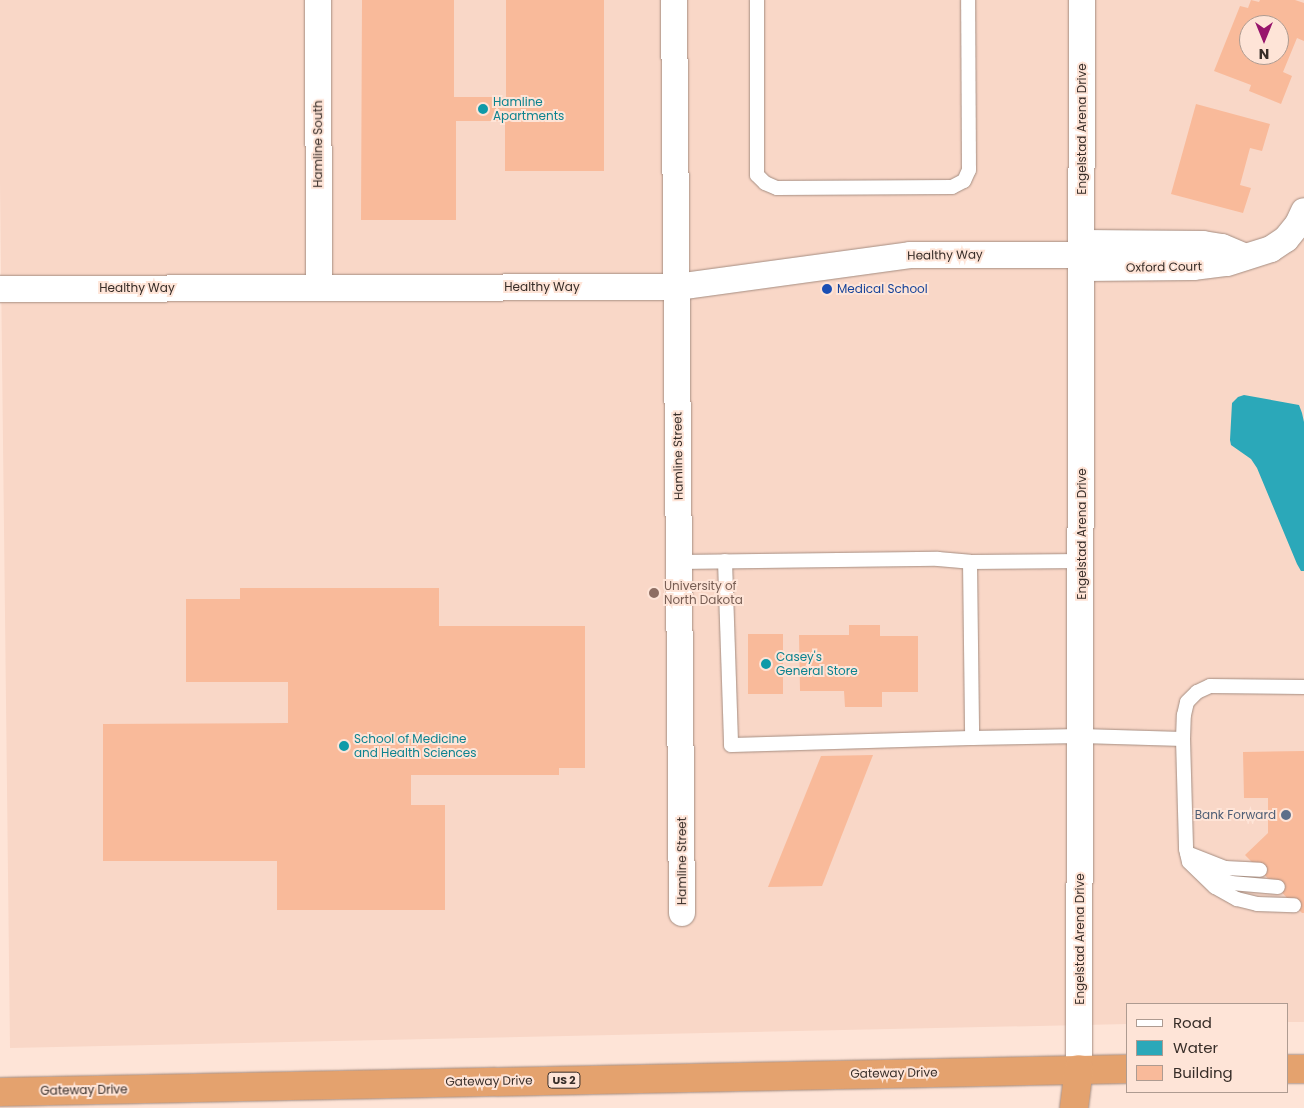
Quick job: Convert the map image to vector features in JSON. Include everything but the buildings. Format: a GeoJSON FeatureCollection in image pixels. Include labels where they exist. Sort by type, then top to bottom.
{"type":"FeatureCollection","features":[{"type":"Feature","properties":{"kind":"highway"},"geometry":{"type":"LineString","coordinates":[[1074,1108],[1079,1069]]}},
{"type":"Feature","properties":{"kind":"highway","name":"Gateway Drive"},"geometry":{"type":"LineString","coordinates":[[0,1092],[1126,1069]]}},
{"type":"Feature","properties":{"kind":"highway"},"geometry":{"type":"LineString","coordinates":[[1289,1069],[1304,1069]]}},
{"type":"Feature","properties":{"kind":"street","name":"Hamline South"},"geometry":{"type":"LineString","coordinates":[[318,0],[319,287]]}},
{"type":"Feature","properties":{"kind":"street","name":"Hamline Street"},"geometry":{"type":"LineString","coordinates":[[674,0],[682,913]]}},
{"type":"Feature","properties":{"kind":"street","name":"Engelstad Arena Drive"},"geometry":{"type":"LineString","coordinates":[[1079,1069],[1082,561],[1082,0]]}},
{"type":"Feature","properties":{"kind":"street","name":"Oxford Court"},"geometry":{"type":"LineString","coordinates":[[1082,255],[1193,268],[1227,263],[1271,250],[1286,239],[1298,224],[1304,211]]}},
{"type":"Feature","properties":{"kind":"street","name":"Healthy Way"},"geometry":{"type":"LineString","coordinates":[[0,289],[677,287],[910,255],[1082,255]]}},
{"type":"Feature","properties":{"kind":"lane"},"geometry":{"type":"LineString","coordinates":[[756,0],[757,175],[765,184],[777,188],[816,188],[952,187],[964,181],[969,170],[968,0]]}},
{"type":"Feature","properties":{"kind":"lane"},"geometry":{"type":"LineString","coordinates":[[679,562],[938,558],[970,562],[1082,561]]}},
{"type":"Feature","properties":{"kind":"lane"},"geometry":{"type":"LineString","coordinates":[[726,561],[731,745],[1081,736],[1183,739]]}},
{"type":"Feature","properties":{"kind":"lane"},"geometry":{"type":"LineString","coordinates":[[970,562],[972,738]]}},
{"type":"Feature","properties":{"kind":"lane"},"geometry":{"type":"LineString","coordinates":[[1294,904],[1258,904],[1237,899],[1215,887],[1189,862],[1187,853],[1183,739],[1184,715],[1187,702],[1197,692],[1210,686],[1304,686]]}},
{"type":"Feature","properties":{"kind":"lane"},"geometry":{"type":"LineString","coordinates":[[1187,853],[1225,868],[1260,870]]}},
{"type":"Feature","properties":{"kind":"lane"},"geometry":{"type":"LineString","coordinates":[[1187,853],[1197,865],[1214,877],[1231,883],[1278,887]]}},
{"type":"Feature","properties":{"kind":"shaded area","name":"University of North Dakota"},"geometry":{"type":"Polygon","coordinates":[[[0,0],[1304,0],[1304,1022],[1289,1022],[1289,1003],[1126,1003],[1126,1024],[10,1048],[0,182],[0,0]]]}},
{"type":"Feature","properties":{"kind":"water"},"geometry":{"type":"Polygon","coordinates":[[[1244,395],[1299,405],[1302,413],[1304,422],[1304,571],[1301,571],[1297,564],[1257,468],[1251,459],[1231,445],[1232,403],[1238,397],[1244,395]]]}},
{"type":"Feature","properties":{"kind":"place","name":"Hamline Apartments"},"geometry":{"type":"Point","coordinates":[483,109]}},
{"type":"Feature","properties":{"kind":"place","name":"Medical School"},"geometry":{"type":"Point","coordinates":[827,289]}},
{"type":"Feature","properties":{"kind":"place","name":"University of North Dakota"},"geometry":{"type":"Point","coordinates":[654,593]}},
{"type":"Feature","properties":{"kind":"place","name":"Casey's General Store"},"geometry":{"type":"Point","coordinates":[766,664]}},
{"type":"Feature","properties":{"kind":"place","name":"School of Medicine and Health Sciences"},"geometry":{"type":"Point","coordinates":[344,746]}},
{"type":"Feature","properties":{"kind":"place","name":"Bank Forward"},"geometry":{"type":"Point","coordinates":[1286,815]}}]}
